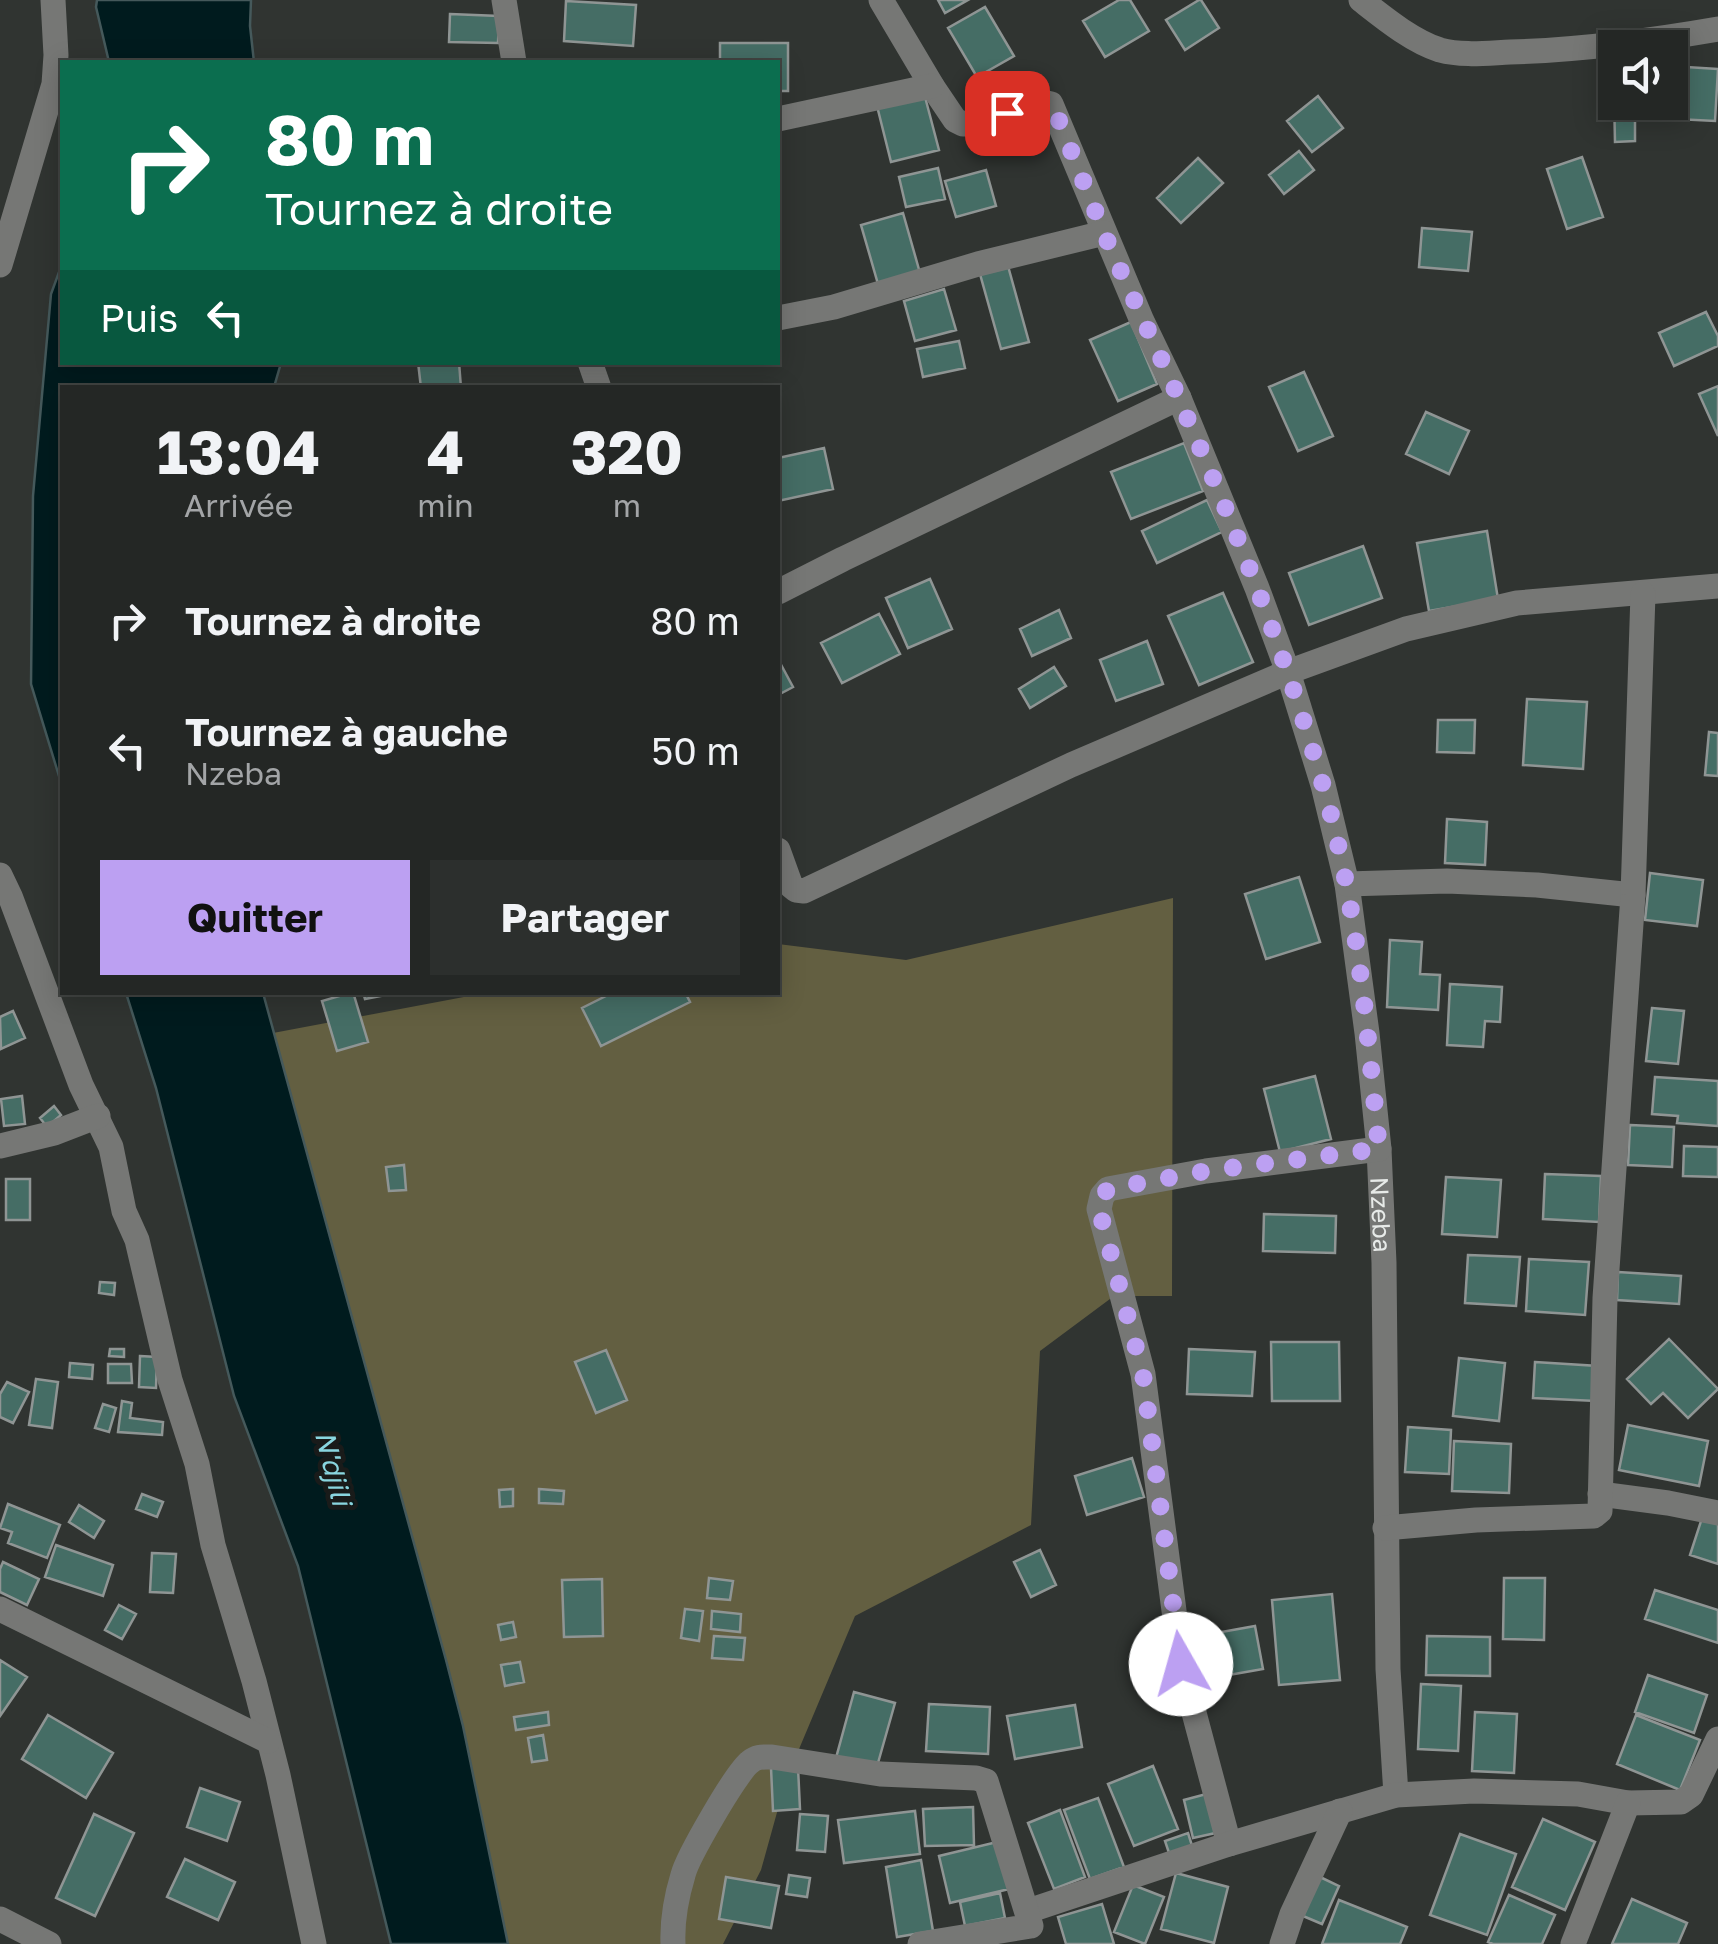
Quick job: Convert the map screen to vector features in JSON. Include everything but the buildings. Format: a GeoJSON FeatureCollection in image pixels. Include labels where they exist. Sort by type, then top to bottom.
{"type":"FeatureCollection","features":[{"type":"Feature","properties":{"kind":"street"},"geometry":{"type":"LineString","coordinates":[[0,265],[9,204],[54,84],[54,0]]}},
{"type":"Feature","properties":{"kind":"street"},"geometry":{"type":"LineString","coordinates":[[504,0],[514,60]]}},
{"type":"Feature","properties":{"kind":"street"},"geometry":{"type":"LineString","coordinates":[[780,119],[932,86],[881,0]]}},
{"type":"Feature","properties":{"kind":"street"},"geometry":{"type":"LineString","coordinates":[[1361,0],[1416,39],[1460,53],[1638,44],[1718,29]]}},
{"type":"Feature","properties":{"kind":"street","name":"Nzeba"},"geometry":{"type":"LineString","coordinates":[[932,86],[955,120],[963,124],[1042,102],[1051,104],[1257,588],[1323,784],[1347,884],[1379,1149],[1384,1263],[1388,1669],[1396,1796]]}},
{"type":"Feature","properties":{"kind":"street"},"geometry":{"type":"LineString","coordinates":[[780,318],[834,307],[978,264],[1104,233]]}},
{"type":"Feature","properties":{"kind":"street"},"geometry":{"type":"LineString","coordinates":[[780,591],[1179,398]]}},
{"type":"Feature","properties":{"kind":"street"},"geometry":{"type":"LineString","coordinates":[[780,856],[791,886],[804,891],[1071,764],[1288,672],[1406,628],[1516,603],[1718,586]]}},
{"type":"Feature","properties":{"kind":"street"},"geometry":{"type":"LineString","coordinates":[[1385,1528],[1594,1516],[1600,1510],[1605,1298],[1633,896],[1643,594]]}},
{"type":"Feature","properties":{"kind":"street"},"geometry":{"type":"LineString","coordinates":[[0,875],[81,1085],[111,1147],[124,1211],[137,1240],[170,1380],[196,1464],[213,1545],[278,1775],[314,1944]]}},
{"type":"Feature","properties":{"kind":"street"},"geometry":{"type":"LineString","coordinates":[[1347,884],[1447,881],[1537,885],[1633,896]]}},
{"type":"Feature","properties":{"kind":"street"},"geometry":{"type":"LineString","coordinates":[[0,1146],[54,1133],[98,1116]]}},
{"type":"Feature","properties":{"kind":"street"},"geometry":{"type":"LineString","coordinates":[[1229,1844],[1181,1664],[1143,1374],[1099,1209],[1108,1189],[1206,1171],[1379,1149]]}},
{"type":"Feature","properties":{"kind":"street"},"geometry":{"type":"LineString","coordinates":[[1600,1494],[1718,1513]]}},
{"type":"Feature","properties":{"kind":"street"},"geometry":{"type":"LineString","coordinates":[[0,1608],[268,1741]]}},
{"type":"Feature","properties":{"kind":"street"},"geometry":{"type":"LineString","coordinates":[[920,1944],[1031,1927],[1229,1844],[1396,1796],[1474,1791],[1578,1794],[1628,1803],[1680,1802],[1691,1795],[1718,1740]]}},
{"type":"Feature","properties":{"kind":"street"},"geometry":{"type":"LineString","coordinates":[[673,1944],[672,1922],[684,1870],[747,1764],[759,1757],[880,1774],[976,1778],[986,1782],[1031,1927]]}},
{"type":"Feature","properties":{"kind":"street"},"geometry":{"type":"LineString","coordinates":[[1573,1944],[1628,1803]]}},
{"type":"Feature","properties":{"kind":"street"},"geometry":{"type":"LineString","coordinates":[[1282,1944],[1340,1812]]}},
{"type":"Feature","properties":{"kind":"street"},"geometry":{"type":"LineString","coordinates":[[7,1930],[50,1944]]}},
{"type":"Feature","properties":{"kind":"shaded area"},"geometry":{"type":"Polygon","coordinates":[[[1173,898],[1172,1296],[1114,1296],[1040,1351],[1031,1525],[855,1616],[786,1780],[761,1870],[723,1944],[508,1944],[446,1660],[273,1033],[474,995],[780,995],[780,944],[906,960],[1173,898]]]}},
{"type":"Feature","properties":{"kind":"water"},"geometry":{"type":"Polygon","coordinates":[[[97,0],[251,0],[254,60],[109,60],[97,0]]]}},
{"type":"Feature","properties":{"kind":"water"},"geometry":{"type":"Polygon","coordinates":[[[60,269],[60,365],[280,365],[275,385],[60,385],[60,779],[31,684],[33,496],[51,294],[60,269]]]}},
{"type":"Feature","properties":{"kind":"water","name":"N'djili"},"geometry":{"type":"Polygon","coordinates":[[[127,995],[264,995],[446,1660],[508,1944],[391,1944],[298,1566],[234,1396],[156,1088],[127,995]]]}},
{"type":"Feature","properties":{"kind":"route"},"geometry":{"type":"LineString","coordinates":[[1007,113],[1042,102],[1051,104],[1056,113],[1257,588],[1323,784],[1347,884],[1367,1033],[1379,1149],[1206,1171],[1108,1189],[1102,1196],[1099,1209],[1143,1374],[1181,1664]]}}]}
